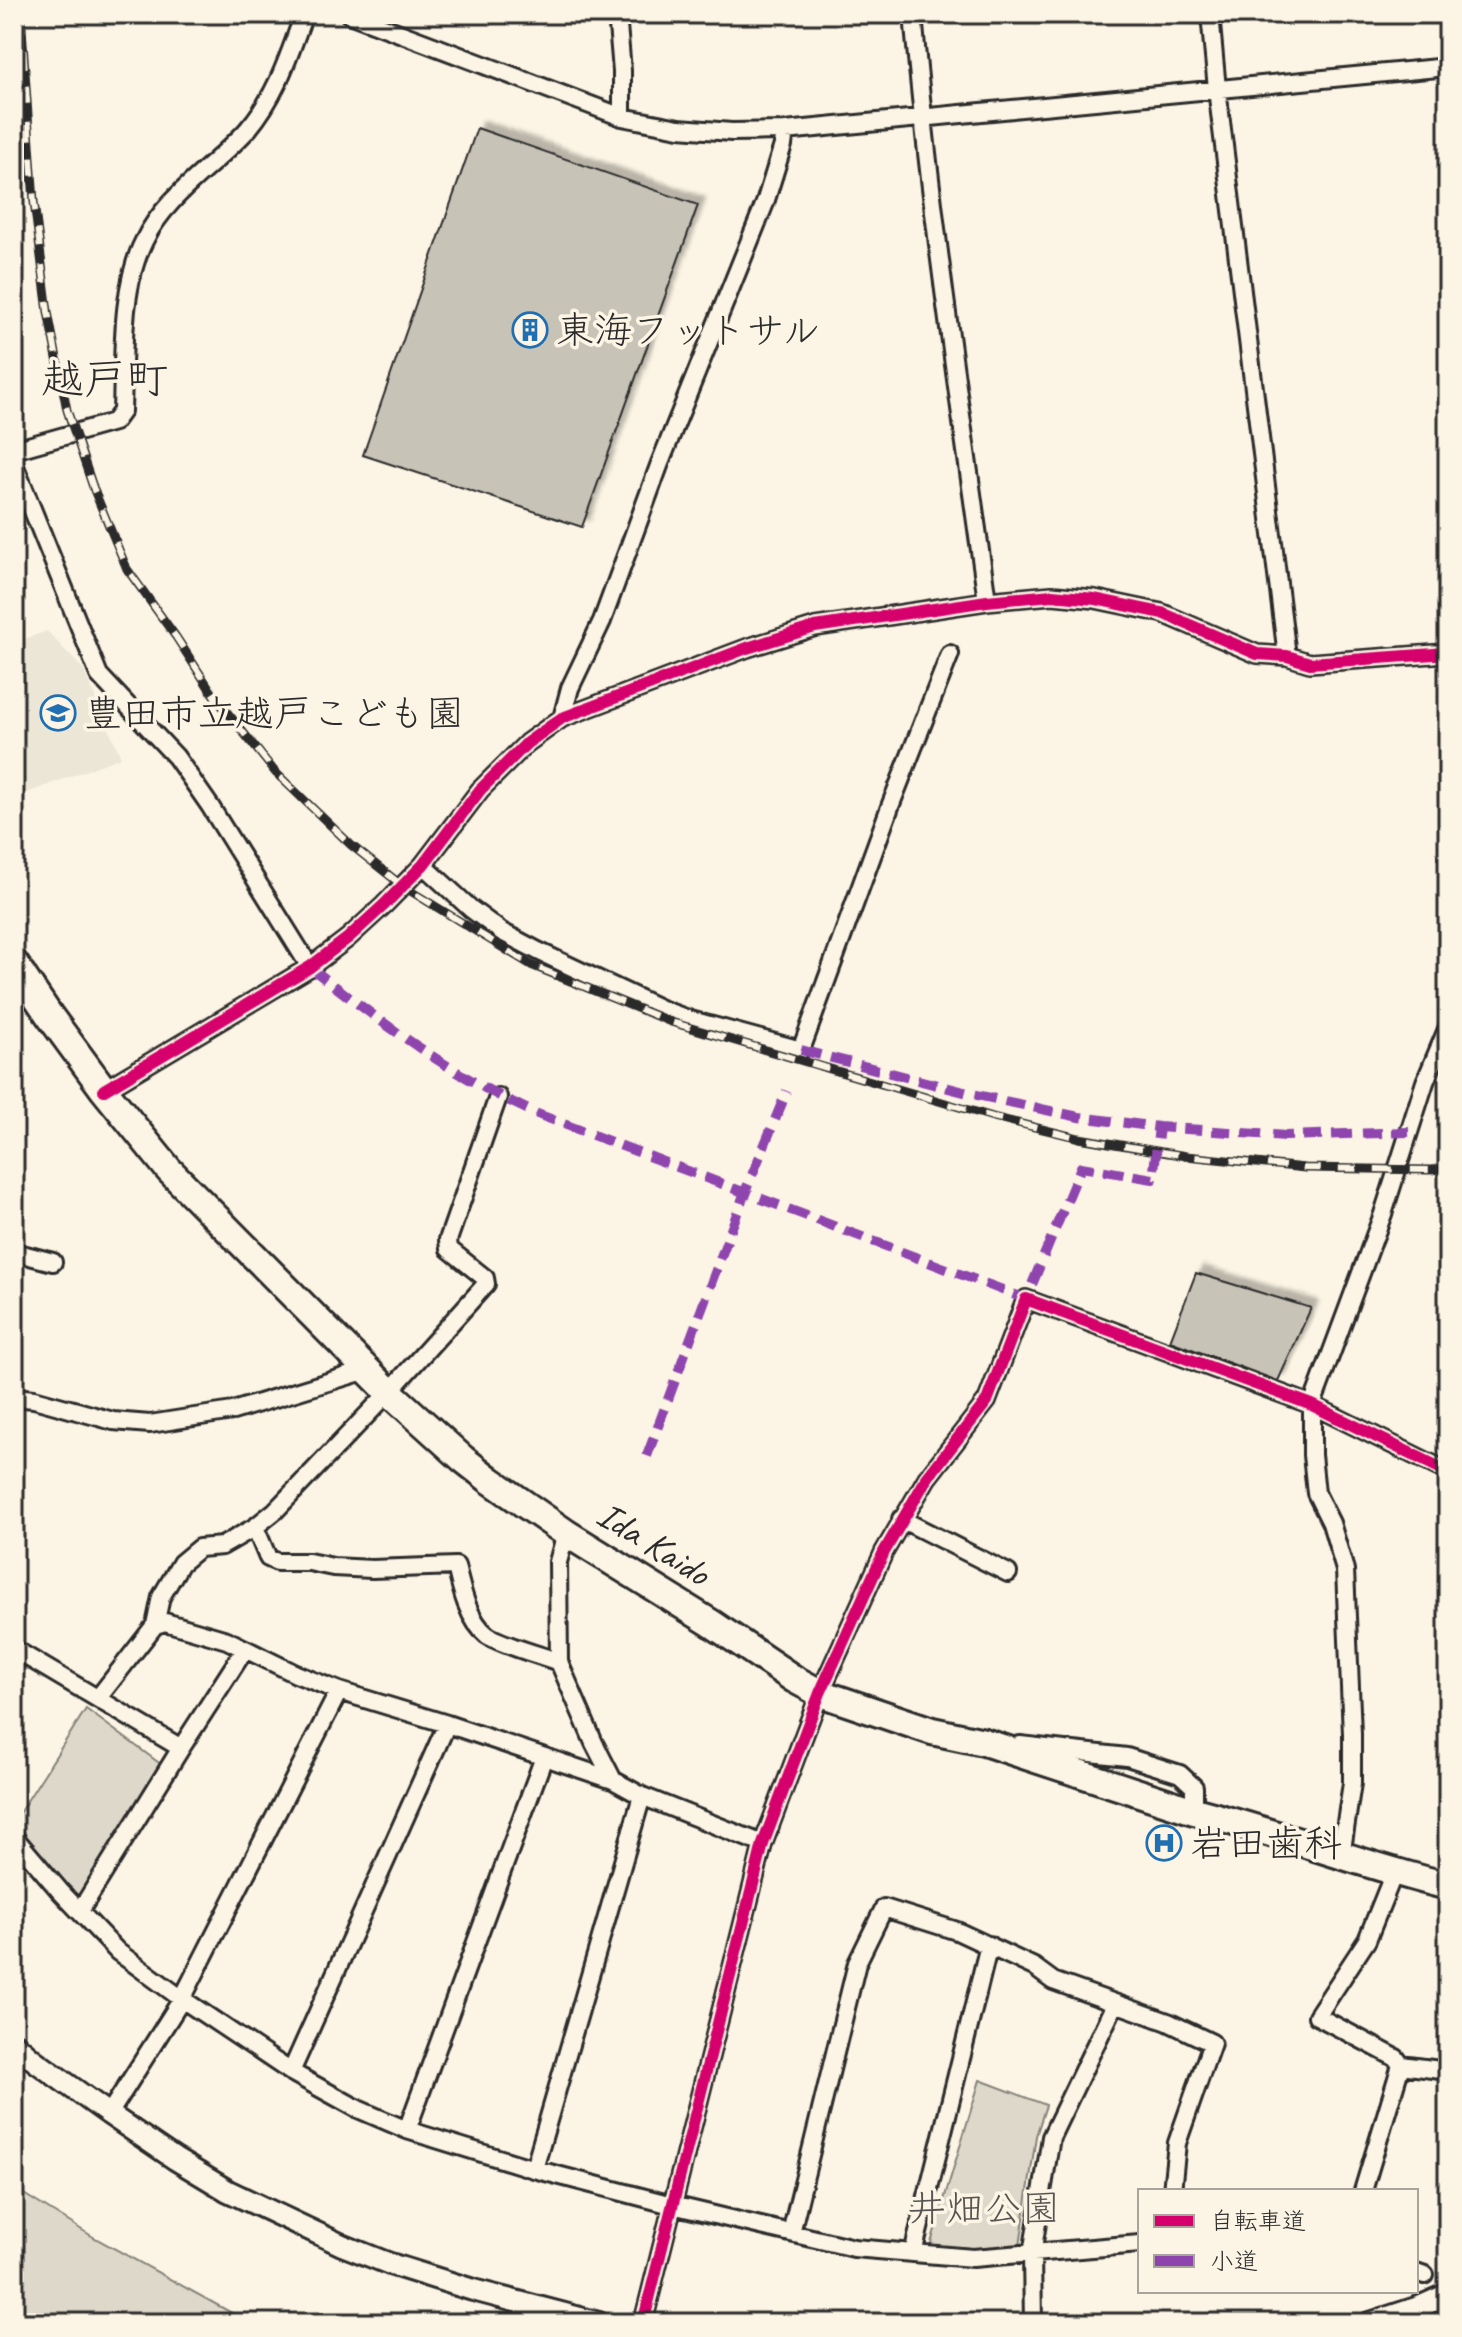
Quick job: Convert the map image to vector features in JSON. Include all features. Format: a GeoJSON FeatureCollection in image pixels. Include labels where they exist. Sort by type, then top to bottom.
{"type":"FeatureCollection","features":[{"type":"Feature","properties":{"kind":"highway","name":"Ida Kaido"},"geometry":{"type":"LineString","coordinates":[[14,963],[104,1090],[169,1170],[389,1392],[463,1459],[566,1533],[820,1693],[932,1731],[984,1742],[1394,1873],[1448,1886]]}},
{"type":"Feature","properties":{"kind":"street"},"geometry":{"type":"LineString","coordinates":[[14,450],[114,422],[118,418],[122,411],[127,303],[134,267],[144,240],[159,216],[248,128],[265,106],[281,81],[304,14]]}},
{"type":"Feature","properties":{"kind":"street"},"geometry":{"type":"LineString","coordinates":[[349,14],[622,117],[679,128],[732,132],[785,131],[1448,67]]}},
{"type":"Feature","properties":{"kind":"street"},"geometry":{"type":"LineString","coordinates":[[617,14],[622,117]]}},
{"type":"Feature","properties":{"kind":"street"},"geometry":{"type":"LineString","coordinates":[[913,14],[939,259],[987,601]]}},
{"type":"Feature","properties":{"kind":"street"},"geometry":{"type":"LineString","coordinates":[[1210,14],[1287,656]]}},
{"type":"Feature","properties":{"kind":"street"},"geometry":{"type":"LineString","coordinates":[[562,718],[570,688],[602,621],[660,463],[765,203],[785,131]]}},
{"type":"Feature","properties":{"kind":"street"},"geometry":{"type":"LineString","coordinates":[[14,464],[99,675],[176,757],[310,967]]}},
{"type":"Feature","properties":{"kind":"street"},"geometry":{"type":"LineString","coordinates":[[104,1090],[310,967],[375,914],[423,865],[480,790],[527,743],[562,718],[747,648],[815,627],[987,601],[1052,595],[1095,599],[1162,613],[1257,654],[1287,656],[1310,663],[1448,653]]}},
{"type":"Feature","properties":{"kind":"street"},"geometry":{"type":"LineString","coordinates":[[423,865],[471,909],[502,932],[549,957],[681,1016],[801,1050],[950,654]]}},
{"type":"Feature","properties":{"kind":"street"},"geometry":{"type":"LineString","coordinates":[[1341,1856],[1352,1783],[1345,1570],[1331,1523],[1316,1493],[1312,1405],[1383,1214],[1425,1082],[1448,1027]]}},
{"type":"Feature","properties":{"kind":"street"},"geometry":{"type":"LineString","coordinates":[[98,1698],[155,1625],[161,1597],[181,1563],[199,1548],[222,1546],[275,1511],[389,1392],[486,1284],[485,1278],[449,1249],[448,1240],[498,1097]]}},
{"type":"Feature","properties":{"kind":"street"},"geometry":{"type":"LineString","coordinates":[[14,1252],[53,1262]]}},
{"type":"Feature","properties":{"kind":"street"},"geometry":{"type":"LineString","coordinates":[[643,2323],[763,1844],[820,1693],[884,1552],[927,1478],[987,1401],[1026,1299],[1312,1405],[1448,1472]]}},
{"type":"Feature","properties":{"kind":"street"},"geometry":{"type":"LineString","coordinates":[[14,1397],[34,1399],[113,1421],[150,1424],[233,1411],[367,1370]]}},
{"type":"Feature","properties":{"kind":"street"},"geometry":{"type":"LineString","coordinates":[[901,1519],[1008,1573]]}},
{"type":"Feature","properties":{"kind":"street"},"geometry":{"type":"LineString","coordinates":[[255,1527],[268,1558],[277,1562],[372,1569],[456,1566],[473,1615],[486,1634],[559,1662]]}},
{"type":"Feature","properties":{"kind":"street"},"geometry":{"type":"LineString","coordinates":[[566,1533],[558,1562],[559,1662],[613,1780]]}},
{"type":"Feature","properties":{"kind":"street"},"geometry":{"type":"LineString","coordinates":[[155,1625],[165,1622],[227,1640],[339,1691],[613,1780],[642,1796],[763,1844]]}},
{"type":"Feature","properties":{"kind":"street"},"geometry":{"type":"LineString","coordinates":[[14,1649],[181,1748]]}},
{"type":"Feature","properties":{"kind":"street"},"geometry":{"type":"LineString","coordinates":[[80,1911],[245,1649]]}},
{"type":"Feature","properties":{"kind":"street"},"geometry":{"type":"LineString","coordinates":[[109,2114],[182,1999],[339,1691]]}},
{"type":"Feature","properties":{"kind":"street"},"geometry":{"type":"LineString","coordinates":[[291,2072],[447,1724]]}},
{"type":"Feature","properties":{"kind":"street"},"geometry":{"type":"LineString","coordinates":[[407,2130],[544,1757]]}},
{"type":"Feature","properties":{"kind":"street"},"geometry":{"type":"LineString","coordinates":[[534,2169],[642,1796]]}},
{"type":"Feature","properties":{"kind":"street"},"geometry":{"type":"LineString","coordinates":[[14,1837],[118,1952],[291,2072],[358,2109],[407,2130],[534,2169],[854,2248],[973,2258],[1138,2244]]}},
{"type":"Feature","properties":{"kind":"street"},"geometry":{"type":"LineString","coordinates":[[1394,1873],[1367,1940],[1317,2016],[1396,2058],[1401,2065],[1448,2071]]}},
{"type":"Feature","properties":{"kind":"street"},"geometry":{"type":"LineString","coordinates":[[791,2233],[857,1963],[884,1908],[957,1931],[1034,1967],[1053,1981],[1168,2022],[1212,2043],[1177,2143],[1172,2189]]}},
{"type":"Feature","properties":{"kind":"street"},"geometry":{"type":"LineString","coordinates":[[913,2253],[989,1945]]}},
{"type":"Feature","properties":{"kind":"street"},"geometry":{"type":"LineString","coordinates":[[1033,2323],[1032,2254],[1051,2137],[1115,2004]]}},
{"type":"Feature","properties":{"kind":"street"},"geometry":{"type":"LineString","coordinates":[[14,2043],[109,2114],[228,2191],[390,2264],[473,2290],[599,2323]]}},
{"type":"Feature","properties":{"kind":"street"},"geometry":{"type":"LineString","coordinates":[[1364,2189],[1401,2065]]}},
{"type":"Feature","properties":{"kind":"street"},"geometry":{"type":"LineString","coordinates":[[1370,2323],[1421,2315],[1448,2294]]}},
{"type":"Feature","properties":{"kind":"shaded area","name":"豊田市立越戸こども園"},"geometry":{"type":"Polygon","coordinates":[[[47,631],[83,669],[121,757],[14,798],[14,638],[22,640],[47,631]]]}},
{"type":"Feature","properties":{"kind":"green space"},"geometry":{"type":"Polygon","coordinates":[[[86,1709],[166,1768],[76,1906],[14,1829],[14,1821],[86,1709]]]}},
{"type":"Feature","properties":{"kind":"green space","name":"井畑公園"},"geometry":{"type":"Polygon","coordinates":[[[980,2080],[1046,2105],[1036,2136],[1019,2253],[930,2246],[980,2080]]]}},
{"type":"Feature","properties":{"kind":"green space"},"geometry":{"type":"Polygon","coordinates":[[[14,2188],[95,2238],[250,2323],[14,2323],[14,2188]]]}},
{"type":"Feature","properties":{"kind":"building","name":"東海フットサル"},"geometry":{"type":"Polygon","coordinates":[[[477,128],[698,205],[582,527],[363,455],[477,128]]]}},
{"type":"Feature","properties":{"kind":"building"},"geometry":{"type":"Polygon","coordinates":[[[1196,1273],[1311,1308],[1278,1381],[1170,1341],[1196,1273]]]}},
{"type":"Feature","properties":{"kind":"railway"},"geometry":{"type":"LineString","coordinates":[[21,14],[34,202],[48,312],[67,410],[94,490],[127,569],[215,697],[275,772],[351,845],[404,887],[531,965],[671,1022],[993,1117],[1079,1138],[1186,1156],[1305,1168],[1448,1168]]}},
{"type":"Feature","properties":{"kind":"marked path"},"geometry":{"type":"LineString","coordinates":[[310,967],[392,1029],[449,1067],[509,1101],[1026,1299],[1081,1167],[1153,1179],[1159,1127]]}},
{"type":"Feature","properties":{"kind":"marked path"},"geometry":{"type":"LineString","coordinates":[[801,1050],[972,1094],[1079,1117],[1159,1127],[1286,1136],[1409,1132]]}},
{"type":"Feature","properties":{"kind":"marked path"},"geometry":{"type":"LineString","coordinates":[[647,1456],[745,1192],[787,1091]]}},
{"type":"Feature","properties":{"kind":"cycle path"},"geometry":{"type":"LineString","coordinates":[[104,1090],[310,967],[348,938],[423,865],[480,790],[527,743],[562,718],[747,648],[815,627],[987,601],[1052,595],[1095,599],[1162,613],[1257,654],[1287,656],[1310,663],[1448,653]]}},
{"type":"Feature","properties":{"kind":"cycle path"},"geometry":{"type":"LineString","coordinates":[[643,2323],[763,1844],[820,1693],[884,1552],[927,1478],[987,1401],[1026,1299],[1312,1405],[1448,1472]]}},
{"type":"Feature","properties":{"kind":"place","name":"東海フットサル"},"geometry":{"type":"Point","coordinates":[530,330]}},
{"type":"Feature","properties":{"kind":"place","name":"豊田市立越戸こども園"},"geometry":{"type":"Point","coordinates":[58,713]}},
{"type":"Feature","properties":{"kind":"place","name":"岩田歯科"},"geometry":{"type":"Point","coordinates":[1164,1843]}},
{"type":"Feature","properties":{"kind":"district","name":"越戸町"},"geometry":{"type":"Point","coordinates":[105,378]}}]}
